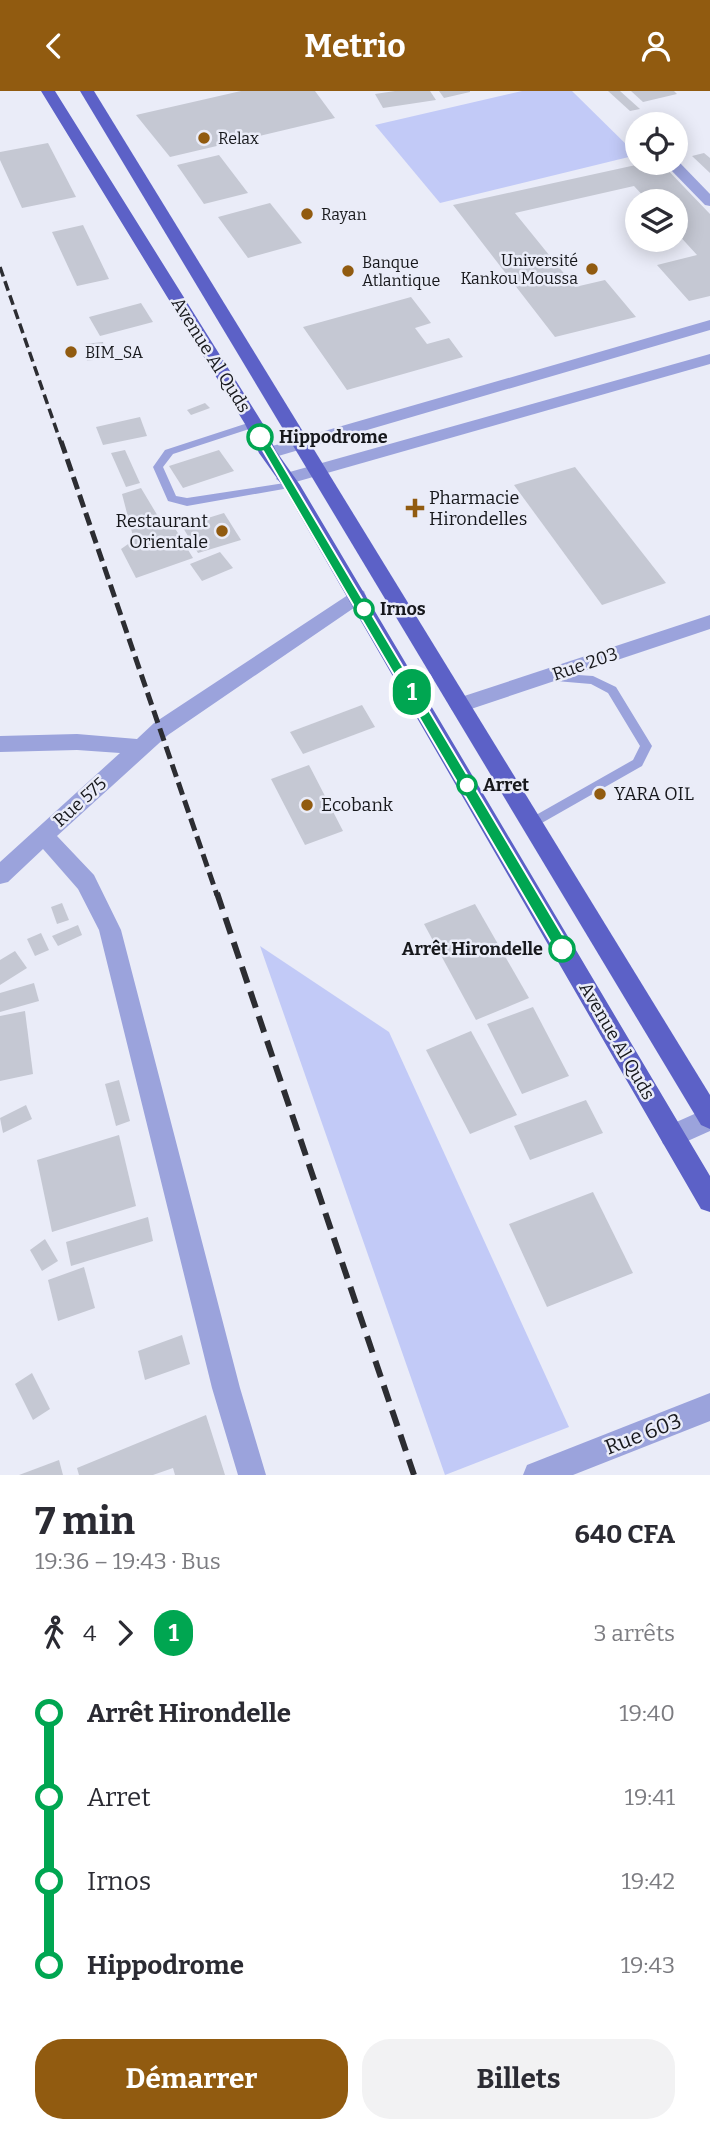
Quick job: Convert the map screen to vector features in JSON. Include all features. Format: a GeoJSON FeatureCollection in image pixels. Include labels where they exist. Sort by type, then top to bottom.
{"type":"FeatureCollection","features":[{"type":"Feature","properties":{"kind":"main road","name":"Avenue Al Quds"},"geometry":{"type":"LineString","coordinates":[[48,91],[357,596],[710,1200]]}},
{"type":"Feature","properties":{"kind":"main road","name":"Avenue Al Quds"},"geometry":{"type":"LineString","coordinates":[[87,91],[710,1118]]}},
{"type":"Feature","properties":{"kind":"street"},"geometry":{"type":"LineString","coordinates":[[684,175],[710,202]]}},
{"type":"Feature","properties":{"kind":"street"},"geometry":{"type":"LineString","coordinates":[[268,453],[710,325]]}},
{"type":"Feature","properties":{"kind":"street"},"geometry":{"type":"LineString","coordinates":[[288,482],[315,470],[710,359]]}},
{"type":"Feature","properties":{"kind":"street","name":"Rue 575"},"geometry":{"type":"LineString","coordinates":[[0,875],[161,729],[357,596]]}},
{"type":"Feature","properties":{"kind":"street","name":"Rue 203"},"geometry":{"type":"LineString","coordinates":[[460,705],[710,622]]}},
{"type":"Feature","properties":{"kind":"street"},"geometry":{"type":"LineString","coordinates":[[0,744],[77,742],[141,747]]}},
{"type":"Feature","properties":{"kind":"street"},"geometry":{"type":"LineString","coordinates":[[43,835],[86,882],[110,930],[226,1388],[252,1475]]}},
{"type":"Feature","properties":{"kind":"street"},"geometry":{"type":"LineString","coordinates":[[672,1136],[710,1118]]}},
{"type":"Feature","properties":{"kind":"street","name":"Rue 603"},"geometry":{"type":"LineString","coordinates":[[537,1475],[710,1407]]}},
{"type":"Feature","properties":{"kind":"lane"},"geometry":{"type":"LineString","coordinates":[[254,424],[169,452],[158,467],[172,498],[187,502],[288,482]]}},
{"type":"Feature","properties":{"kind":"lane"},"geometry":{"type":"LineString","coordinates":[[533,824],[638,763],[646,746],[612,690],[593,680],[547,677]]}},
{"type":"Feature","properties":{"kind":"shaded area"},"geometry":{"type":"Polygon","coordinates":[[[522,91],[572,91],[625,143],[625,158],[440,203],[375,125],[522,91]]]}},
{"type":"Feature","properties":{"kind":"shaded area"},"geometry":{"type":"Polygon","coordinates":[[[260,946],[389,1032],[569,1427],[445,1475],[260,946]]]}},
{"type":"Feature","properties":{"kind":"building","name":"Relax"},"geometry":{"type":"Polygon","coordinates":[[[241,91],[315,91],[335,118],[170,157],[136,115],[241,91]]]}},
{"type":"Feature","properties":{"kind":"building"},"geometry":{"type":"Polygon","coordinates":[[[430,91],[436,100],[383,108],[375,94],[430,91]]]}},
{"type":"Feature","properties":{"kind":"building"},"geometry":{"type":"Polygon","coordinates":[[[439,91],[470,91],[470,92],[444,98],[439,91]]]}},
{"type":"Feature","properties":{"kind":"building"},"geometry":{"type":"Polygon","coordinates":[[[608,91],[620,91],[640,109],[630,111],[608,91]]]}},
{"type":"Feature","properties":{"kind":"building"},"geometry":{"type":"Polygon","coordinates":[[[631,91],[674,91],[677,94],[643,102],[631,91]]]}},
{"type":"Feature","properties":{"kind":"building"},"geometry":{"type":"Polygon","coordinates":[[[48,143],[76,197],[22,208],[0,160],[0,152],[48,143]]]}},
{"type":"Feature","properties":{"kind":"building"},"geometry":{"type":"Polygon","coordinates":[[[704,153],[710,158],[710,173],[692,156],[704,153]]]}},
{"type":"Feature","properties":{"kind":"building"},"geometry":{"type":"Polygon","coordinates":[[[219,155],[248,193],[204,204],[177,165],[219,155]]]}},
{"type":"Feature","properties":{"kind":"building"},"geometry":{"type":"Polygon","coordinates":[[[625,167],[625,175],[673,175],[686,189],[637,189],[634,186],[515,213],[575,287],[605,280],[636,317],[555,337],[453,205],[625,167]]]}},
{"type":"Feature","properties":{"kind":"building"},"geometry":{"type":"Polygon","coordinates":[[[688,191],[710,214],[710,296],[689,301],[657,265],[697,255],[688,245],[688,191]]]}},
{"type":"Feature","properties":{"kind":"building"},"geometry":{"type":"Polygon","coordinates":[[[270,203],[302,243],[248,258],[218,217],[270,203]]]}},
{"type":"Feature","properties":{"kind":"building"},"geometry":{"type":"Polygon","coordinates":[[[83,225],[109,279],[77,286],[52,232],[83,225]]]}},
{"type":"Feature","properties":{"kind":"building"},"geometry":{"type":"Polygon","coordinates":[[[411,297],[431,323],[415,328],[427,344],[449,338],[463,357],[347,390],[303,327],[411,297]]]}},
{"type":"Feature","properties":{"kind":"building"},"geometry":{"type":"Polygon","coordinates":[[[141,303],[153,322],[100,336],[89,317],[141,303]]]}},
{"type":"Feature","properties":{"kind":"building"},"geometry":{"type":"Polygon","coordinates":[[[103,342],[106,358],[87,361],[84,344],[103,342]]]}},
{"type":"Feature","properties":{"kind":"building"},"geometry":{"type":"Polygon","coordinates":[[[205,403],[210,408],[191,415],[187,410],[205,403]]]}},
{"type":"Feature","properties":{"kind":"building"},"geometry":{"type":"Polygon","coordinates":[[[140,417],[147,436],[103,445],[96,427],[140,417]]]}},
{"type":"Feature","properties":{"kind":"building"},"geometry":{"type":"Polygon","coordinates":[[[125,450],[140,483],[126,487],[111,453],[125,450]]]}},
{"type":"Feature","properties":{"kind":"building"},"geometry":{"type":"Polygon","coordinates":[[[219,450],[234,471],[183,488],[169,466],[219,450]]]}},
{"type":"Feature","properties":{"kind":"building"},"geometry":{"type":"Polygon","coordinates":[[[575,467],[666,583],[602,605],[514,485],[575,467]]]}},
{"type":"Feature","properties":{"kind":"building"},"geometry":{"type":"Polygon","coordinates":[[[141,488],[162,523],[173,525],[193,558],[136,578],[121,549],[134,540],[122,494],[141,488]]]}},
{"type":"Feature","properties":{"kind":"building"},"geometry":{"type":"Polygon","coordinates":[[[224,513],[241,540],[198,553],[182,526],[224,513]]]}},
{"type":"Feature","properties":{"kind":"building"},"geometry":{"type":"Polygon","coordinates":[[[220,552],[233,568],[202,581],[190,564],[220,552]]]}},
{"type":"Feature","properties":{"kind":"building"},"geometry":{"type":"Polygon","coordinates":[[[362,705],[375,727],[303,754],[290,732],[362,705]]]}},
{"type":"Feature","properties":{"kind":"building","name":"Ecobank"},"geometry":{"type":"Polygon","coordinates":[[[309,765],[343,831],[305,845],[271,779],[309,765]]]}},
{"type":"Feature","properties":{"kind":"building"},"geometry":{"type":"Polygon","coordinates":[[[62,903],[69,920],[57,924],[51,907],[62,903]]]}},
{"type":"Feature","properties":{"kind":"building"},"geometry":{"type":"Polygon","coordinates":[[[475,904],[529,998],[476,1020],[424,924],[475,904]]]}},
{"type":"Feature","properties":{"kind":"building"},"geometry":{"type":"Polygon","coordinates":[[[78,925],[82,935],[58,946],[52,936],[78,925]]]}},
{"type":"Feature","properties":{"kind":"building"},"geometry":{"type":"Polygon","coordinates":[[[41,933],[49,950],[35,956],[27,939],[41,933]]]}},
{"type":"Feature","properties":{"kind":"building"},"geometry":{"type":"Polygon","coordinates":[[[15,951],[27,968],[0,985],[0,960],[15,951]]]}},
{"type":"Feature","properties":{"kind":"building"},"geometry":{"type":"Polygon","coordinates":[[[34,983],[39,1001],[0,1012],[0,993],[34,983]]]}},
{"type":"Feature","properties":{"kind":"building"},"geometry":{"type":"Polygon","coordinates":[[[533,1007],[569,1076],[522,1094],[487,1024],[533,1007]]]}},
{"type":"Feature","properties":{"kind":"building"},"geometry":{"type":"Polygon","coordinates":[[[25,1011],[33,1074],[0,1081],[0,1016],[25,1011]]]}},
{"type":"Feature","properties":{"kind":"building"},"geometry":{"type":"Polygon","coordinates":[[[471,1031],[517,1115],[470,1134],[426,1050],[471,1031]]]}},
{"type":"Feature","properties":{"kind":"building"},"geometry":{"type":"Polygon","coordinates":[[[119,1080],[130,1121],[116,1126],[105,1084],[119,1080]]]}},
{"type":"Feature","properties":{"kind":"building"},"geometry":{"type":"Polygon","coordinates":[[[586,1100],[603,1133],[530,1160],[514,1126],[586,1100]]]}},
{"type":"Feature","properties":{"kind":"building"},"geometry":{"type":"Polygon","coordinates":[[[26,1105],[32,1119],[3,1133],[0,1118],[26,1105]]]}},
{"type":"Feature","properties":{"kind":"building"},"geometry":{"type":"Polygon","coordinates":[[[119,1135],[136,1206],[52,1232],[37,1160],[119,1135]]]}},
{"type":"Feature","properties":{"kind":"building"},"geometry":{"type":"Polygon","coordinates":[[[593,1192],[633,1273],[547,1307],[509,1224],[593,1192]]]}},
{"type":"Feature","properties":{"kind":"building"},"geometry":{"type":"Polygon","coordinates":[[[148,1217],[153,1241],[71,1266],[66,1242],[148,1217]]]}},
{"type":"Feature","properties":{"kind":"building"},"geometry":{"type":"Polygon","coordinates":[[[45,1239],[58,1261],[42,1271],[30,1250],[45,1239]]]}},
{"type":"Feature","properties":{"kind":"building"},"geometry":{"type":"Polygon","coordinates":[[[84,1267],[95,1308],[58,1321],[48,1280],[84,1267]]]}},
{"type":"Feature","properties":{"kind":"building"},"geometry":{"type":"Polygon","coordinates":[[[182,1335],[190,1364],[145,1380],[138,1351],[182,1335]]]}},
{"type":"Feature","properties":{"kind":"building"},"geometry":{"type":"Polygon","coordinates":[[[32,1373],[50,1409],[33,1420],[15,1384],[32,1373]]]}},
{"type":"Feature","properties":{"kind":"building"},"geometry":{"type":"Polygon","coordinates":[[[206,1415],[225,1475],[175,1475],[173,1468],[153,1475],[79,1475],[77,1468],[206,1415]]]}},
{"type":"Feature","properties":{"kind":"building"},"geometry":{"type":"Polygon","coordinates":[[[59,1460],[63,1475],[19,1475],[59,1460]]]}},
{"type":"Feature","properties":{"kind":"railway"},"geometry":{"type":"LineString","coordinates":[[0,267],[61,443]]}},
{"type":"Feature","properties":{"kind":"railway"},"geometry":{"type":"LineString","coordinates":[[61,441],[217,895]]}},
{"type":"Feature","properties":{"kind":"railway"},"geometry":{"type":"LineString","coordinates":[[217,893],[414,1475]]}},
{"type":"Feature","properties":{"kind":"bus line","name":"1"},"geometry":{"type":"LineString","coordinates":[[260,437],[317,529],[562,949]]}},
{"type":"Feature","properties":{"kind":"place","name":"Relax"},"geometry":{"type":"Point","coordinates":[204,138]}},
{"type":"Feature","properties":{"kind":"place","name":"Rayan"},"geometry":{"type":"Point","coordinates":[307,214]}},
{"type":"Feature","properties":{"kind":"place","name":"Université Kankou Moussa"},"geometry":{"type":"Point","coordinates":[592,269]}},
{"type":"Feature","properties":{"kind":"place","name":"Banque Atlantique"},"geometry":{"type":"Point","coordinates":[348,271]}},
{"type":"Feature","properties":{"kind":"place","name":"BIM_SA"},"geometry":{"type":"Point","coordinates":[71,352]}},
{"type":"Feature","properties":{"kind":"place","name":"Hippodrome"},"geometry":{"type":"Point","coordinates":[260,437]}},
{"type":"Feature","properties":{"kind":"place","name":"Pharmacie Hirondelles"},"geometry":{"type":"Point","coordinates":[415,508]}},
{"type":"Feature","properties":{"kind":"place","name":"Restaurant Orientale"},"geometry":{"type":"Point","coordinates":[222,531]}},
{"type":"Feature","properties":{"kind":"place","name":"Irnos"},"geometry":{"type":"Point","coordinates":[364,609]}},
{"type":"Feature","properties":{"kind":"place","name":"Arret"},"geometry":{"type":"Point","coordinates":[467,785]}},
{"type":"Feature","properties":{"kind":"place","name":"YARA OIL"},"geometry":{"type":"Point","coordinates":[600,794]}},
{"type":"Feature","properties":{"kind":"place","name":"Ecobank"},"geometry":{"type":"Point","coordinates":[307,805]}},
{"type":"Feature","properties":{"kind":"place","name":"Arrêt Hirondelle"},"geometry":{"type":"Point","coordinates":[562,949]}}]}
